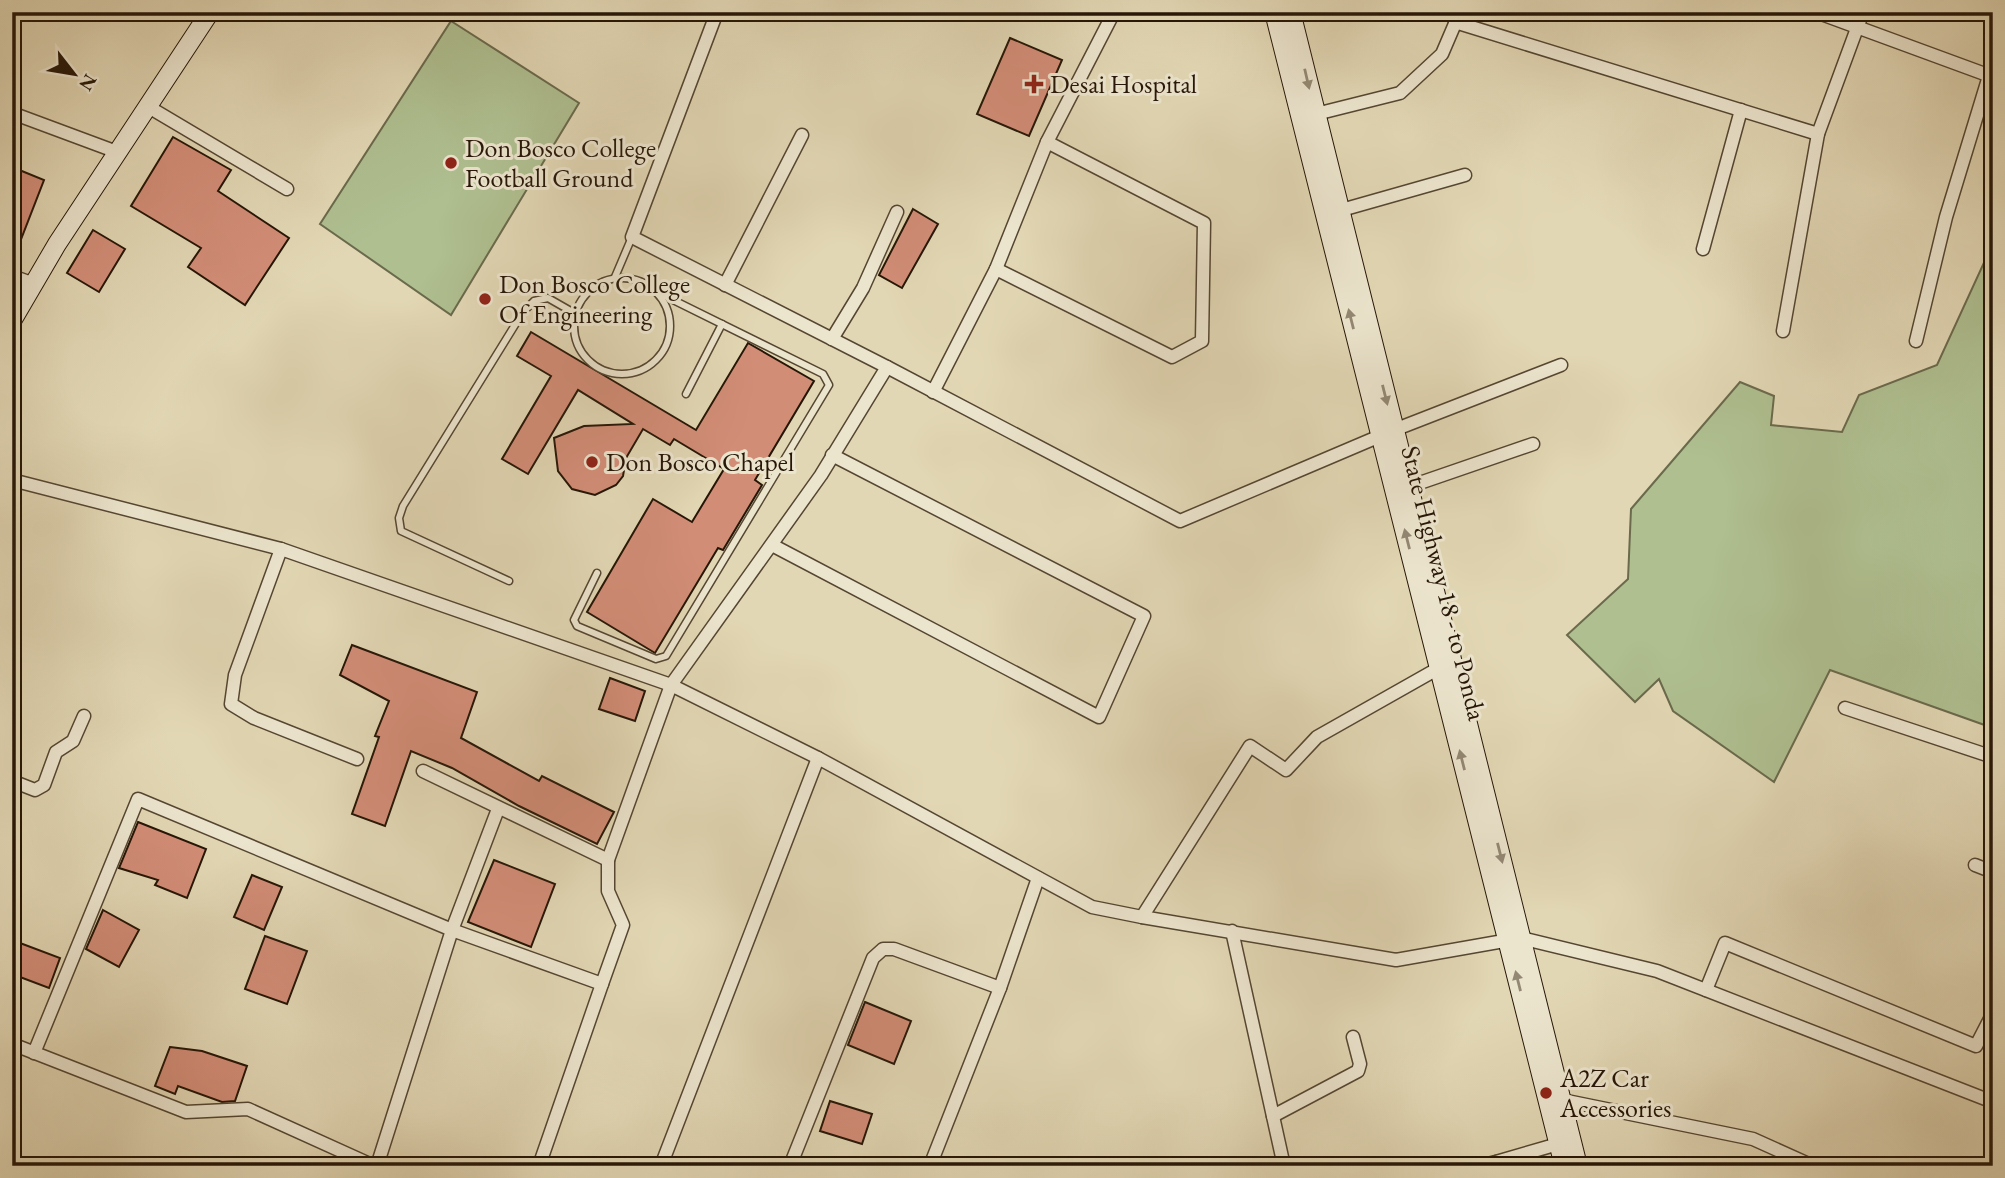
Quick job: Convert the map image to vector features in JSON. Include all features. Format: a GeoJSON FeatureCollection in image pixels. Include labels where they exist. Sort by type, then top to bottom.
{"type":"FeatureCollection","features":[{"type":"Feature","properties":{"kind":"main road"},"geometry":{"type":"LineString","coordinates":[[12,321],[117,152],[211,12]]}},
{"type":"Feature","properties":{"kind":"main road","name":"State Highway 18 - to Ponda"},"geometry":{"type":"LineString","coordinates":[[1274,12],[1387,433],[1408,487],[1564,1166]]}},
{"type":"Feature","properties":{"kind":"main road","name":"State Highway 18 - to Ponda"},"geometry":{"type":"LineString","coordinates":[[1292,12],[1439,668],[1562,1100],[1578,1166]]}},
{"type":"Feature","properties":{"kind":"street"},"geometry":{"type":"LineString","coordinates":[[717,12],[632,237],[1180,521],[1387,433],[1561,365]]}},
{"type":"Feature","properties":{"kind":"street"},"geometry":{"type":"LineString","coordinates":[[933,392],[996,269],[1047,142],[1114,12]]}},
{"type":"Feature","properties":{"kind":"street"},"geometry":{"type":"LineString","coordinates":[[1816,12],[1991,77],[1945,217],[1916,341]]}},
{"type":"Feature","properties":{"kind":"street"},"geometry":{"type":"LineString","coordinates":[[1783,331],[1818,134],[1863,12]]}},
{"type":"Feature","properties":{"kind":"street"},"geometry":{"type":"LineString","coordinates":[[1316,114],[1400,93],[1442,54],[1457,17],[1818,134]]}},
{"type":"Feature","properties":{"kind":"street"},"geometry":{"type":"LineString","coordinates":[[147,106],[286,189]]}},
{"type":"Feature","properties":{"kind":"street"},"geometry":{"type":"LineString","coordinates":[[1703,249],[1741,110]]}},
{"type":"Feature","properties":{"kind":"street"},"geometry":{"type":"LineString","coordinates":[[12,113],[117,152]]}},
{"type":"Feature","properties":{"kind":"street"},"geometry":{"type":"LineString","coordinates":[[725,285],[802,135]]}},
{"type":"Feature","properties":{"kind":"street"},"geometry":{"type":"LineString","coordinates":[[996,269],[1172,357],[1202,341],[1204,223],[1047,142]]}},
{"type":"Feature","properties":{"kind":"street"},"geometry":{"type":"LineString","coordinates":[[1338,211],[1465,175]]}},
{"type":"Feature","properties":{"kind":"street"},"geometry":{"type":"LineString","coordinates":[[832,339],[863,288],[897,212]]}},
{"type":"Feature","properties":{"kind":"street"},"geometry":{"type":"LineString","coordinates":[[12,276],[34,284]]}},
{"type":"Feature","properties":{"kind":"street"},"geometry":{"type":"LineString","coordinates":[[539,1166],[624,925],[608,891],[608,860],[671,685],[772,545],[887,367]]}},
{"type":"Feature","properties":{"kind":"street"},"geometry":{"type":"LineString","coordinates":[[1408,487],[1533,444]]}},
{"type":"Feature","properties":{"kind":"street"},"geometry":{"type":"LineString","coordinates":[[772,545],[1099,717],[1144,616],[832,455]]}},
{"type":"Feature","properties":{"kind":"street"},"geometry":{"type":"LineString","coordinates":[[12,480],[281,549],[671,685],[818,758],[1092,907],[1396,960],[1514,939],[1657,971],[1993,1102]]}},
{"type":"Feature","properties":{"kind":"street"},"geometry":{"type":"LineString","coordinates":[[281,549],[235,675],[230,704],[254,718],[357,759]]}},
{"type":"Feature","properties":{"kind":"street"},"geometry":{"type":"LineString","coordinates":[[1142,917],[1250,746],[1286,770],[1317,737],[1439,668]]}},
{"type":"Feature","properties":{"kind":"street"},"geometry":{"type":"LineString","coordinates":[[1845,708],[1993,757]]}},
{"type":"Feature","properties":{"kind":"street"},"geometry":{"type":"LineString","coordinates":[[12,781],[35,790],[44,785],[56,752],[73,741],[84,716]]}},
{"type":"Feature","properties":{"kind":"street"},"geometry":{"type":"LineString","coordinates":[[661,1166],[818,758]]}},
{"type":"Feature","properties":{"kind":"street"},"geometry":{"type":"LineString","coordinates":[[423,771],[608,860]]}},
{"type":"Feature","properties":{"kind":"street"},"geometry":{"type":"LineString","coordinates":[[34,1053],[138,799],[452,930],[602,984]]}},
{"type":"Feature","properties":{"kind":"street"},"geometry":{"type":"LineString","coordinates":[[12,1044],[186,1112],[248,1109],[375,1166],[452,930],[498,808]]}},
{"type":"Feature","properties":{"kind":"street"},"geometry":{"type":"LineString","coordinates":[[1975,864],[1993,872]]}},
{"type":"Feature","properties":{"kind":"street"},"geometry":{"type":"LineString","coordinates":[[930,1166],[1000,988],[1038,878]]}},
{"type":"Feature","properties":{"kind":"street"},"geometry":{"type":"LineString","coordinates":[[1232,932],[1284,1166]]}},
{"type":"Feature","properties":{"kind":"street"},"geometry":{"type":"LineString","coordinates":[[1706,990],[1725,943],[1976,1046],[1993,1013]]}},
{"type":"Feature","properties":{"kind":"street"},"geometry":{"type":"LineString","coordinates":[[790,1166],[873,958],[883,949],[894,949],[1000,988]]}},
{"type":"Feature","properties":{"kind":"street"},"geometry":{"type":"LineString","coordinates":[[1273,1116],[1358,1071],[1360,1064],[1353,1037]]}},
{"type":"Feature","properties":{"kind":"street"},"geometry":{"type":"LineString","coordinates":[[1562,1100],[1753,1139],[1813,1166]]}},
{"type":"Feature","properties":{"kind":"street"},"geometry":{"type":"LineString","coordinates":[[1478,1166],[1497,1164],[1559,1144]]}},
{"type":"Feature","properties":{"kind":"lane"},"geometry":{"type":"LineString","coordinates":[[615,277],[632,237]]}},
{"type":"Feature","properties":{"kind":"lane"},"geometry":{"type":"LineString","coordinates":[[597,573],[574,620],[577,626],[656,659],[666,656],[829,385],[823,374],[631,277],[615,277],[599,283],[587,292],[576,314],[575,337],[581,352],[592,364],[614,373],[638,372],[652,365],[663,353],[670,338],[671,322],[667,306],[659,293]]}},
{"type":"Feature","properties":{"kind":"lane"},"geometry":{"type":"LineString","coordinates":[[509,581],[401,531],[399,518],[403,506],[523,312],[534,301],[548,298],[576,314]]}},
{"type":"Feature","properties":{"kind":"lane"},"geometry":{"type":"LineString","coordinates":[[686,394],[722,324]]}},
{"type":"Feature","properties":{"kind":"green space","name":"Don Bosco College Football Ground"},"geometry":{"type":"Polygon","coordinates":[[[451,21],[579,103],[451,315],[320,224],[451,21]]]}},
{"type":"Feature","properties":{"kind":"green space"},"geometry":{"type":"Polygon","coordinates":[[[1993,243],[1993,728],[1830,670],[1774,782],[1673,711],[1659,679],[1635,702],[1567,635],[1628,579],[1631,509],[1740,382],[1774,396],[1771,425],[1842,432],[1859,395],[1937,365],[1993,243]]]}},
{"type":"Feature","properties":{"kind":"building"},"geometry":{"type":"Polygon","coordinates":[[[1010,38],[1062,60],[1029,136],[977,114],[1010,38]]]}},
{"type":"Feature","properties":{"kind":"building"},"geometry":{"type":"Polygon","coordinates":[[[173,137],[231,170],[218,191],[289,238],[245,305],[188,267],[201,248],[131,206],[173,137]]]}},
{"type":"Feature","properties":{"kind":"building"},"geometry":{"type":"Polygon","coordinates":[[[12,167],[44,180],[13,260],[12,260],[12,167]]]}},
{"type":"Feature","properties":{"kind":"building"},"geometry":{"type":"Polygon","coordinates":[[[913,209],[938,224],[902,288],[879,275],[913,209]]]}},
{"type":"Feature","properties":{"kind":"building"},"geometry":{"type":"Polygon","coordinates":[[[93,230],[125,249],[99,292],[67,273],[93,230]]]}},
{"type":"Feature","properties":{"kind":"building"},"geometry":{"type":"Polygon","coordinates":[[[531,332],[696,430],[748,343],[814,381],[755,480],[762,485],[723,550],[718,548],[655,653],[587,612],[653,499],[692,522],[724,469],[674,439],[670,445],[643,429],[626,458],[623,476],[616,485],[595,495],[572,489],[558,471],[554,438],[584,426],[633,424],[578,390],[528,474],[502,459],[551,376],[517,356],[531,332]]]}},
{"type":"Feature","properties":{"kind":"building"},"geometry":{"type":"Polygon","coordinates":[[[352,645],[477,692],[461,738],[539,781],[542,776],[614,812],[597,844],[519,806],[452,768],[411,751],[385,826],[352,814],[379,737],[375,736],[389,701],[340,675],[352,645]]]}},
{"type":"Feature","properties":{"kind":"building"},"geometry":{"type":"Polygon","coordinates":[[[610,678],[645,691],[635,721],[599,709],[610,678]]]}},
{"type":"Feature","properties":{"kind":"building"},"geometry":{"type":"Polygon","coordinates":[[[138,822],[206,849],[187,898],[155,885],[158,880],[119,868],[138,822]]]}},
{"type":"Feature","properties":{"kind":"building"},"geometry":{"type":"Polygon","coordinates":[[[494,860],[555,884],[531,947],[468,922],[494,860]]]}},
{"type":"Feature","properties":{"kind":"building"},"geometry":{"type":"Polygon","coordinates":[[[252,875],[282,887],[264,930],[234,917],[252,875]]]}},
{"type":"Feature","properties":{"kind":"building"},"geometry":{"type":"Polygon","coordinates":[[[103,910],[139,930],[119,967],[86,949],[103,910]]]}},
{"type":"Feature","properties":{"kind":"building"},"geometry":{"type":"Polygon","coordinates":[[[265,936],[307,951],[287,1004],[245,989],[265,936]]]}},
{"type":"Feature","properties":{"kind":"building"},"geometry":{"type":"Polygon","coordinates":[[[12,940],[60,958],[49,988],[12,974],[12,940]]]}},
{"type":"Feature","properties":{"kind":"building"},"geometry":{"type":"Polygon","coordinates":[[[865,1002],[911,1021],[894,1064],[848,1045],[865,1002]]]}},
{"type":"Feature","properties":{"kind":"building"},"geometry":{"type":"Polygon","coordinates":[[[170,1047],[202,1051],[247,1066],[235,1101],[222,1102],[178,1086],[175,1094],[155,1086],[170,1047]]]}},
{"type":"Feature","properties":{"kind":"building"},"geometry":{"type":"Polygon","coordinates":[[[830,1101],[872,1114],[862,1144],[820,1131],[830,1101]]]}},
{"type":"Feature","properties":{"kind":"place","name":"Desai Hospital"},"geometry":{"type":"Point","coordinates":[1034,84]}},
{"type":"Feature","properties":{"kind":"place","name":"Don Bosco College Football Ground"},"geometry":{"type":"Point","coordinates":[451,163]}},
{"type":"Feature","properties":{"kind":"place","name":"Don Bosco College Of Engineering"},"geometry":{"type":"Point","coordinates":[485,299]}},
{"type":"Feature","properties":{"kind":"place","name":"Don Bosco Chapel"},"geometry":{"type":"Point","coordinates":[592,462]}},
{"type":"Feature","properties":{"kind":"place","name":"A2Z Car Accessories"},"geometry":{"type":"Point","coordinates":[1546,1093]}}]}
